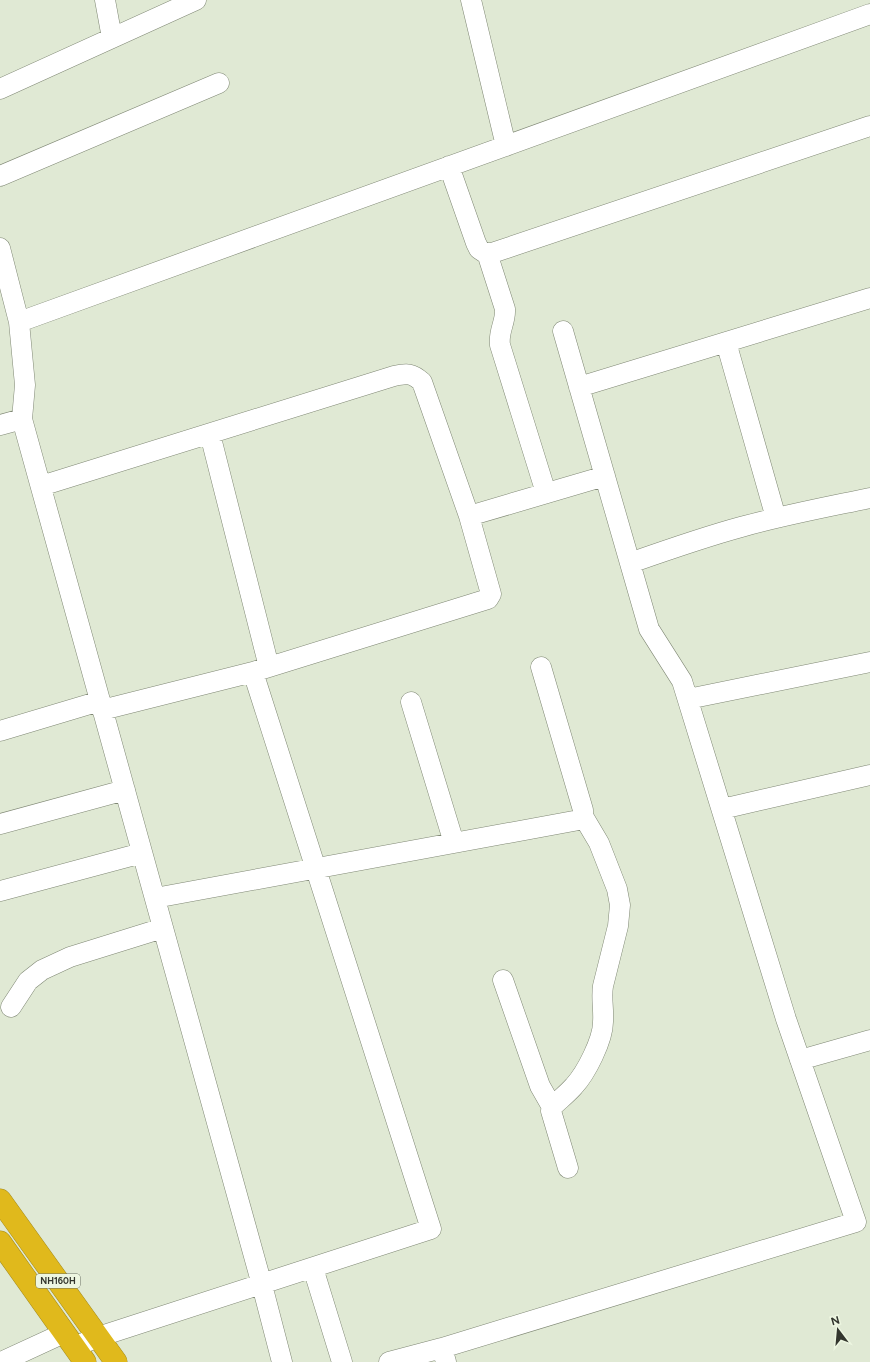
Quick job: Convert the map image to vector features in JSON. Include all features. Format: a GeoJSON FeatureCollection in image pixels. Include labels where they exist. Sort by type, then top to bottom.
{"type":"FeatureCollection","features":[{"type":"Feature","properties":{"kind":"highway","name":"NH160H"},"geometry":{"type":"LineString","coordinates":[[1,1202],[116,1362]]}},
{"type":"Feature","properties":{"kind":"highway","name":"NH160H"},"geometry":{"type":"LineString","coordinates":[[0,1242],[74,1347]]}},
{"type":"Feature","properties":{"kind":"street"},"geometry":{"type":"LineString","coordinates":[[106,0],[112,38]]}},
{"type":"Feature","properties":{"kind":"street"},"geometry":{"type":"LineString","coordinates":[[0,89],[196,0]]}},
{"type":"Feature","properties":{"kind":"street"},"geometry":{"type":"LineString","coordinates":[[471,0],[506,146]]}},
{"type":"Feature","properties":{"kind":"street"},"geometry":{"type":"LineString","coordinates":[[20,322],[870,14]]}},
{"type":"Feature","properties":{"kind":"street"},"geometry":{"type":"LineString","coordinates":[[0,176],[219,83]]}},
{"type":"Feature","properties":{"kind":"street"},"geometry":{"type":"LineString","coordinates":[[449,166],[476,243],[479,249],[485,253],[492,253],[870,126]]}},
{"type":"Feature","properties":{"kind":"street"},"geometry":{"type":"LineString","coordinates":[[487,253],[505,309],[505,316],[499,337],[500,345],[546,493]]}},
{"type":"Feature","properties":{"kind":"street"},"geometry":{"type":"LineString","coordinates":[[1,254],[20,322],[25,385],[22,419],[262,1284],[282,1362]]}},
{"type":"Feature","properties":{"kind":"street"},"geometry":{"type":"LineString","coordinates":[[579,387],[870,298]]}},
{"type":"Feature","properties":{"kind":"street"},"geometry":{"type":"LineString","coordinates":[[389,1362],[444,1355],[863,1220],[800,1060],[786,1019],[682,681],[649,629],[563,331]]}},
{"type":"Feature","properties":{"kind":"street"},"geometry":{"type":"LineString","coordinates":[[726,342],[776,518]]}},
{"type":"Feature","properties":{"kind":"street"},"geometry":{"type":"LineString","coordinates":[[0,731],[101,705],[261,669],[488,598],[491,594],[469,516],[422,382],[415,376],[405,374],[394,376],[41,486]]}},
{"type":"Feature","properties":{"kind":"street"},"geometry":{"type":"LineString","coordinates":[[0,425],[22,419]]}},
{"type":"Feature","properties":{"kind":"street"},"geometry":{"type":"LineString","coordinates":[[1,1362],[74,1347],[98,1337],[431,1229],[316,868],[261,669],[210,434]]}},
{"type":"Feature","properties":{"kind":"street"},"geometry":{"type":"LineString","coordinates":[[469,516],[605,476]]}},
{"type":"Feature","properties":{"kind":"street"},"geometry":{"type":"LineString","coordinates":[[630,563],[705,537],[776,518],[870,498]]}},
{"type":"Feature","properties":{"kind":"street"},"geometry":{"type":"LineString","coordinates":[[688,699],[870,662]]}},
{"type":"Feature","properties":{"kind":"street"},"geometry":{"type":"LineString","coordinates":[[541,667],[583,810],[583,816],[599,843],[617,889],[620,905],[618,926],[602,986],[601,995],[604,1023],[600,1037],[584,1073],[561,1100],[552,1108]]}},
{"type":"Feature","properties":{"kind":"street"},"geometry":{"type":"LineString","coordinates":[[411,702],[454,843]]}},
{"type":"Feature","properties":{"kind":"street"},"geometry":{"type":"LineString","coordinates":[[722,809],[870,775]]}},
{"type":"Feature","properties":{"kind":"street"},"geometry":{"type":"LineString","coordinates":[[0,824],[125,790]]}},
{"type":"Feature","properties":{"kind":"street"},"geometry":{"type":"LineString","coordinates":[[155,898],[578,820],[583,816]]}},
{"type":"Feature","properties":{"kind":"street"},"geometry":{"type":"LineString","coordinates":[[0,891],[142,853]]}},
{"type":"Feature","properties":{"kind":"street"},"geometry":{"type":"LineString","coordinates":[[11,1007],[28,981],[42,970],[70,957],[163,928]]}},
{"type":"Feature","properties":{"kind":"street"},"geometry":{"type":"LineString","coordinates":[[503,980],[540,1086],[552,1108],[551,1111],[568,1168]]}},
{"type":"Feature","properties":{"kind":"street"},"geometry":{"type":"LineString","coordinates":[[800,1060],[870,1040]]}},
{"type":"Feature","properties":{"kind":"street"},"geometry":{"type":"LineString","coordinates":[[313,1268],[342,1362]]}}]}
